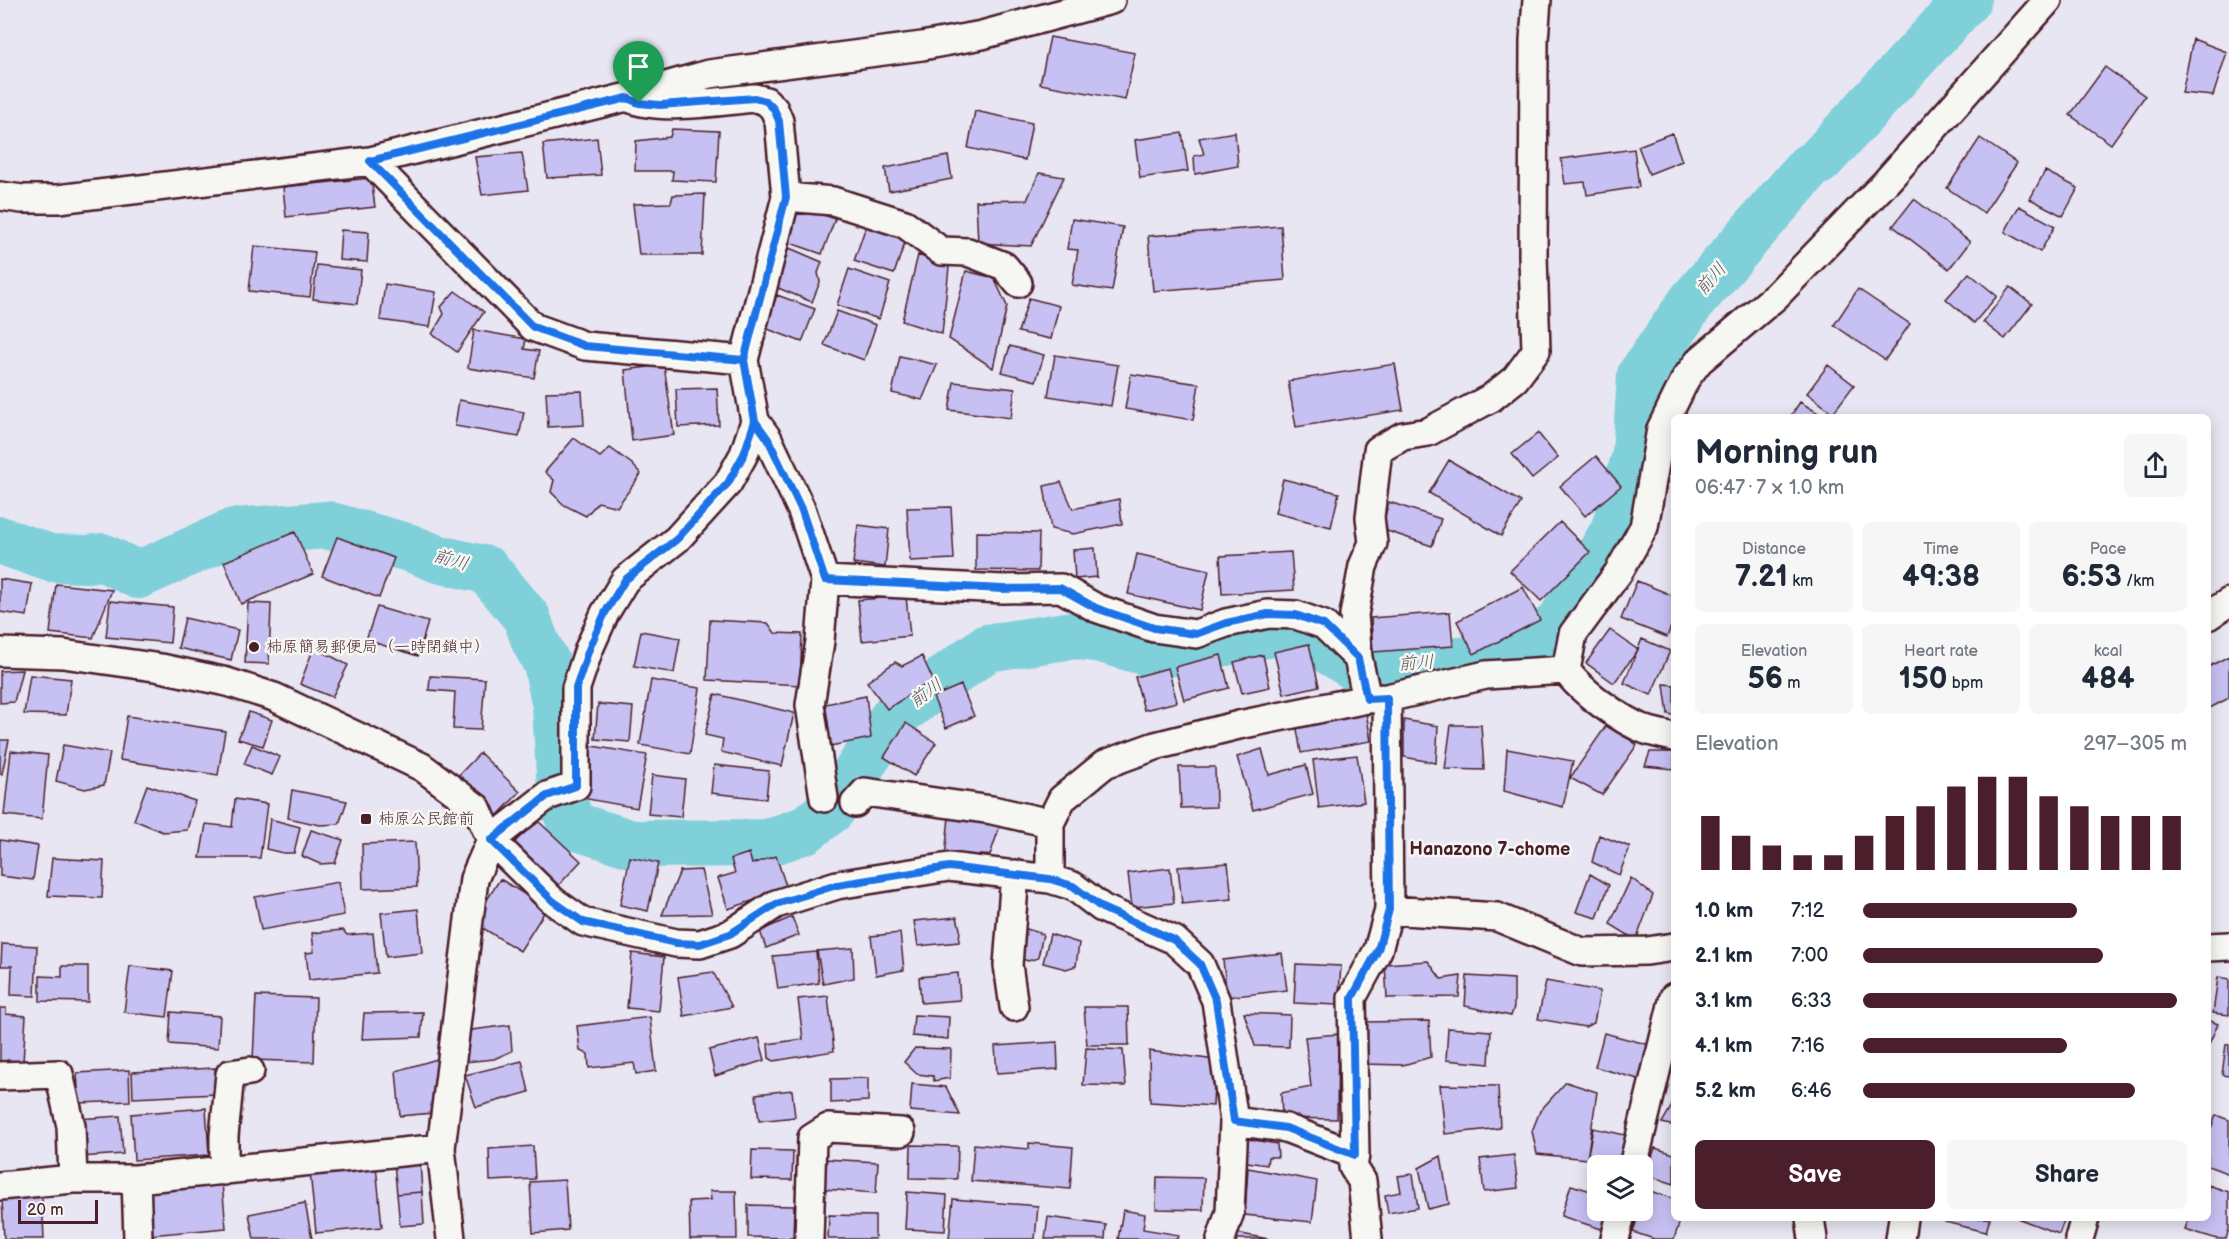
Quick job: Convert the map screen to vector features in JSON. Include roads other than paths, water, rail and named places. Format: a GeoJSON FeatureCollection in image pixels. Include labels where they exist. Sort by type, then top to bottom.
{"type":"FeatureCollection","features":[{"type":"Feature","properties":{"kind":"street"},"geometry":{"type":"LineString","coordinates":[[0,196],[22,199],[58,199],[370,161],[627,98],[709,74],[922,46],[982,35],[1111,0]]}},
{"type":"Feature","properties":{"kind":"street"},"geometry":{"type":"LineString","coordinates":[[1368,1239],[1362,1181],[1353,1167],[1355,1155],[1352,998],[1378,950],[1389,910],[1369,684],[1354,615],[1363,566],[1373,543],[1370,517],[1378,450],[1402,436],[1428,432],[1491,398],[1515,379],[1536,351],[1533,256],[1534,40],[1537,0]]}},
{"type":"Feature","properties":{"kind":"street"},"geometry":{"type":"LineString","coordinates":[[1671,736],[1647,731],[1625,721],[1574,682],[1566,670],[1573,634],[1618,573],[1644,527],[1664,469],[1661,429],[1686,378],[1699,361],[1776,296],[1886,182],[2048,0]]}},
{"type":"Feature","properties":{"kind":"street"},"geometry":{"type":"LineString","coordinates":[[627,98],[639,103],[660,105],[755,98],[766,101],[774,109],[779,121],[786,197],[744,360],[755,421],[768,439],[802,511],[825,580],[820,641],[810,705],[824,798]]}},
{"type":"Feature","properties":{"kind":"street"},"geometry":{"type":"LineString","coordinates":[[370,161],[533,327],[585,346],[744,360]]}},
{"type":"Feature","properties":{"kind":"street"},"geometry":{"type":"LineString","coordinates":[[786,197],[833,201],[905,224],[941,251],[968,252],[1005,266],[1018,283]]}},
{"type":"Feature","properties":{"kind":"street"},"geometry":{"type":"LineString","coordinates":[[451,1239],[441,1148],[474,879],[491,840],[547,796],[576,786],[576,688],[589,649],[605,613],[625,580],[677,539],[728,483],[744,454],[755,421]]}},
{"type":"Feature","properties":{"kind":"street"},"geometry":{"type":"LineString","coordinates":[[825,580],[1003,589],[1060,588],[1096,608],[1154,628],[1196,634],[1226,623],[1268,614],[1296,615],[1324,625],[1369,684]]}},
{"type":"Feature","properties":{"kind":"street"},"geometry":{"type":"LineString","coordinates":[[2211,614],[2229,602]]}},
{"type":"Feature","properties":{"kind":"street"},"geometry":{"type":"LineString","coordinates":[[0,652],[63,654],[161,668],[226,682],[274,697],[422,767],[477,808],[491,840],[553,901],[583,922],[676,943],[700,944],[730,934],[776,904],[837,885],[949,867],[1050,879],[1073,886],[1102,908],[1174,940],[1200,964],[1216,1001],[1234,1121],[1230,1212],[1221,1239]]}},
{"type":"Feature","properties":{"kind":"street"},"geometry":{"type":"LineString","coordinates":[[1050,879],[1050,824],[1062,799],[1105,764],[1155,746],[1239,725],[1369,684],[1566,670]]}},
{"type":"Feature","properties":{"kind":"street"},"geometry":{"type":"LineString","coordinates":[[855,802],[865,792],[992,810],[1050,824]]}},
{"type":"Feature","properties":{"kind":"street"},"geometry":{"type":"LineString","coordinates":[[1014,1007],[1008,965],[1015,874]]}},
{"type":"Feature","properties":{"kind":"street"},"geometry":{"type":"LineString","coordinates":[[1389,910],[1497,917],[1582,952],[1647,951],[1671,947]]}},
{"type":"Feature","properties":{"kind":"street"},"geometry":{"type":"LineString","coordinates":[[2211,947],[2229,946]]}},
{"type":"Feature","properties":{"kind":"street"},"geometry":{"type":"LineString","coordinates":[[1636,1155],[1671,1009]]}},
{"type":"Feature","properties":{"kind":"street"},"geometry":{"type":"LineString","coordinates":[[224,1171],[224,1136],[230,1074],[250,1071]]}},
{"type":"Feature","properties":{"kind":"street"},"geometry":{"type":"LineString","coordinates":[[0,1076],[59,1074],[71,1126],[73,1179]]}},
{"type":"Feature","properties":{"kind":"street"},"geometry":{"type":"LineString","coordinates":[[1234,1121],[1286,1128],[1355,1155]]}},
{"type":"Feature","properties":{"kind":"street"},"geometry":{"type":"LineString","coordinates":[[809,1239],[812,1138],[828,1128],[901,1132]]}},
{"type":"Feature","properties":{"kind":"street"},"geometry":{"type":"LineString","coordinates":[[0,1186],[73,1179],[136,1179],[441,1148]]}},
{"type":"Feature","properties":{"kind":"street"},"geometry":{"type":"LineString","coordinates":[[136,1179],[138,1239]]}},
{"type":"Feature","properties":{"kind":"street"},"geometry":{"type":"LineString","coordinates":[[1615,1239],[1619,1221]]}},
{"type":"Feature","properties":{"kind":"street"},"geometry":{"type":"LineString","coordinates":[[1810,1221],[1813,1239]]}},
{"type":"Feature","properties":{"kind":"street"},"geometry":{"type":"LineString","coordinates":[[1900,1239],[1903,1221]]}},
{"type":"Feature","properties":{"kind":"street"},"geometry":{"type":"LineString","coordinates":[[2079,1239],[2084,1221]]}},
{"type":"Feature","properties":{"kind":"waterway","name":"前川"},"geometry":{"type":"LineString","coordinates":[[1819,161],[1967,0]]}},
{"type":"Feature","properties":{"kind":"waterway","name":"前川"},"geometry":{"type":"LineString","coordinates":[[0,540],[50,558],[102,557],[138,575],[234,532],[327,525],[410,548],[438,559],[487,570],[527,618],[535,641],[547,664],[556,706],[561,793],[571,825],[632,844],[767,843],[805,830],[832,809],[895,715],[987,648],[1073,635],[1101,639],[1157,655],[1294,629],[1355,667],[1508,658],[1559,624],[1614,531],[1636,455],[1641,375],[1693,300],[1809,167]]}},
{"type":"Feature","properties":{"kind":"place","name":"柿原簡易郵便局（一時閉鎖中）"},"geometry":{"type":"Point","coordinates":[254,647]}},
{"type":"Feature","properties":{"kind":"place","name":"柿原公民館前"},"geometry":{"type":"Point","coordinates":[366,819]}},
{"type":"Feature","properties":{"kind":"district","name":"Hanazono 7-chome"},"geometry":{"type":"Point","coordinates":[1490,849]}}]}
